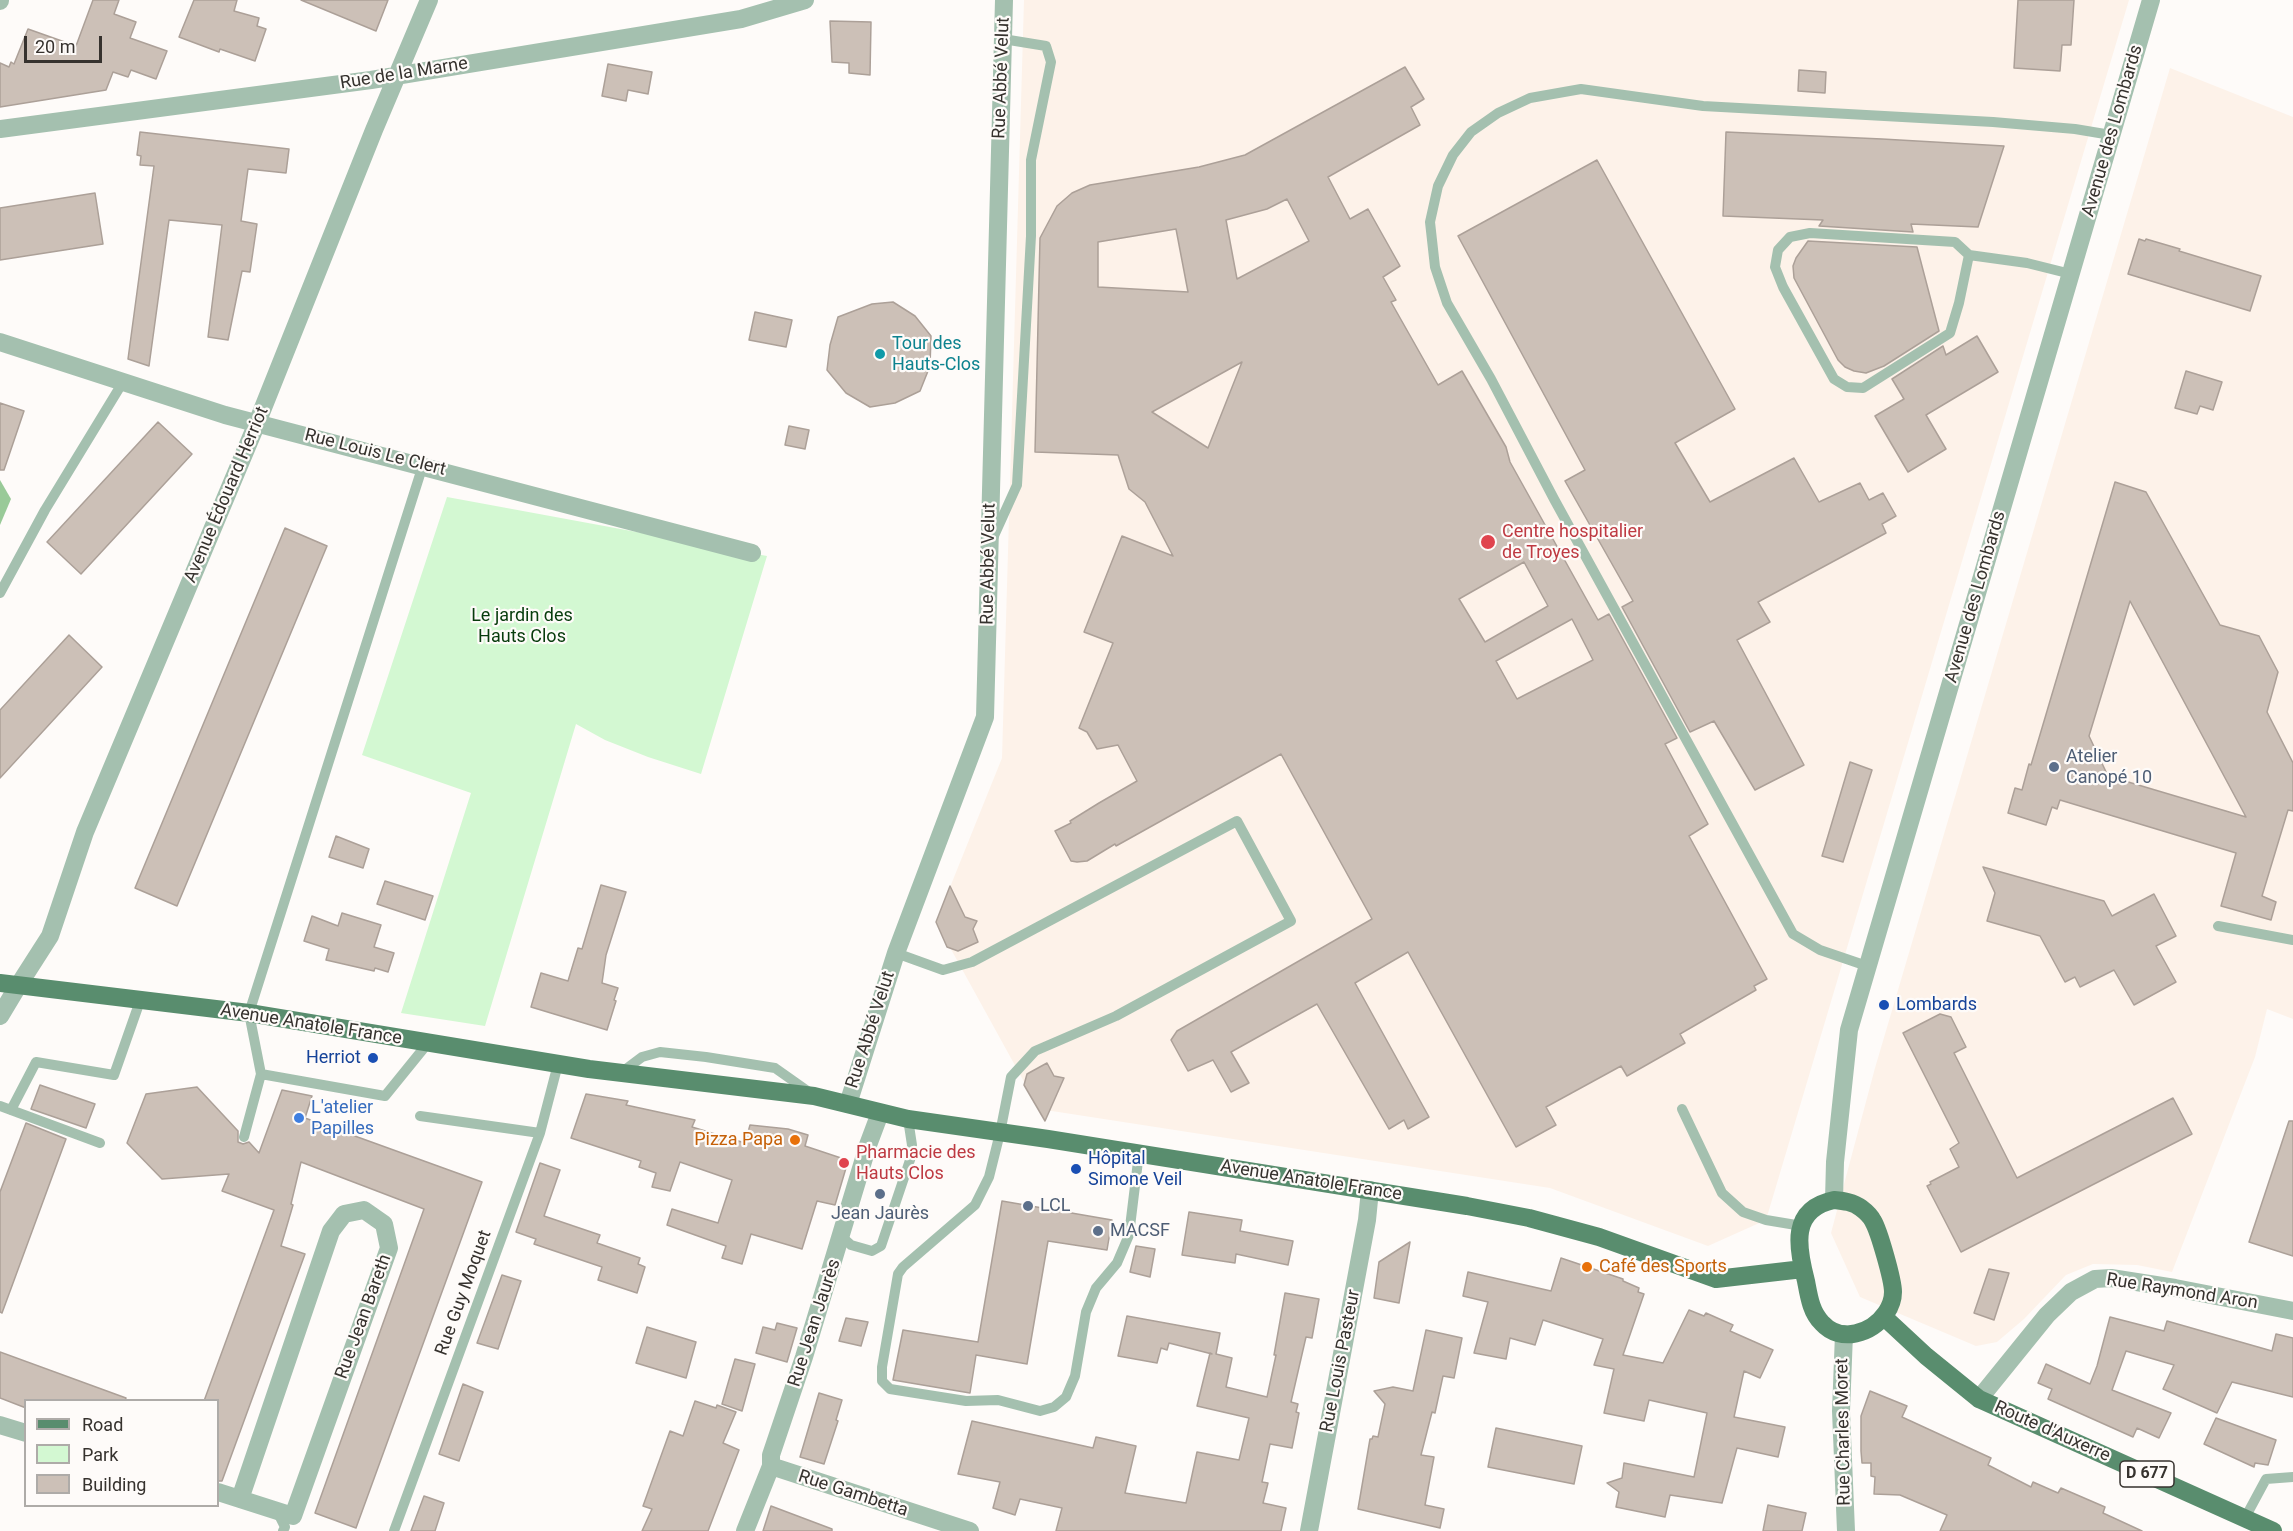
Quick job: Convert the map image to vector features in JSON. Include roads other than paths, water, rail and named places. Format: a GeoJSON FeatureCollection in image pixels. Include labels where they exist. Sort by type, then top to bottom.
{"type":"FeatureCollection","features":[{"type":"Feature","properties":{"kind":"main road","name":"Avenue Anatole France"},"geometry":{"type":"LineString","coordinates":[[0,983],[249,1013],[558,1064],[814,1096],[908,1119],[1370,1190],[1529,1218],[1599,1237],[1716,1279],[1803,1269]]}},
{"type":"Feature","properties":{"kind":"main road"},"geometry":{"type":"LineString","coordinates":[[1834,1200],[1848,1202],[1861,1208],[1873,1221],[1893,1290],[1891,1306],[1884,1317],[1868,1331],[1857,1334],[1844,1334],[1824,1326],[1817,1317],[1812,1307],[1798,1251],[1802,1226],[1806,1217],[1819,1204],[1834,1200]]}},
{"type":"Feature","properties":{"kind":"main road","name":"Route d'Auxerre"},"geometry":{"type":"LineString","coordinates":[[1884,1317],[1926,1356],[1979,1399],[2273,1531]]}},
{"type":"Feature","properties":{"kind":"street","name":"Avenue Édouard Herriot"},"geometry":{"type":"LineString","coordinates":[[0,1017],[50,936],[85,832],[257,423],[429,0]]}},
{"type":"Feature","properties":{"kind":"street","name":"Rue de la Marne"},"geometry":{"type":"LineString","coordinates":[[0,129],[397,76],[741,19],[805,0]]}},
{"type":"Feature","properties":{"kind":"street","name":"Rue Abbé Velut"},"geometry":{"type":"LineString","coordinates":[[848,1104],[896,953],[985,717],[1004,0]]}},
{"type":"Feature","properties":{"kind":"street","name":"Avenue des Lombards"},"geometry":{"type":"LineString","coordinates":[[1834,1200],[1835,1162],[1849,1030],[2151,0]]}},
{"type":"Feature","properties":{"kind":"street","name":"Rue Louis Le Clert"},"geometry":{"type":"LineString","coordinates":[[0,342],[257,423],[752,553]]}},
{"type":"Feature","properties":{"kind":"street","name":"Rue Jean Jaurès"},"geometry":{"type":"LineString","coordinates":[[745,1531],[771,1466],[771,1455],[880,1113]]}},
{"type":"Feature","properties":{"kind":"street","name":"Rue Louis Pasteur"},"geometry":{"type":"LineString","coordinates":[[1309,1531],[1367,1220],[1370,1190]]}},
{"type":"Feature","properties":{"kind":"street","name":"Rue Jean Bareth"},"geometry":{"type":"LineString","coordinates":[[240,1499],[331,1231],[344,1214],[364,1210],[384,1224],[389,1248],[293,1516],[277,1511]]}},
{"type":"Feature","properties":{"kind":"street","name":"Rue Raymond Aron"},"geometry":{"type":"LineString","coordinates":[[1979,1399],[2048,1315],[2071,1293],[2095,1279],[2111,1278],[2175,1288],[2293,1311]]}},
{"type":"Feature","properties":{"kind":"street","name":"Rue Charles Moret"},"geometry":{"type":"LineString","coordinates":[[1844,1334],[1841,1411],[1846,1531]]}},
{"type":"Feature","properties":{"kind":"street"},"geometry":{"type":"LineString","coordinates":[[0,1425],[24,1431]]}},
{"type":"Feature","properties":{"kind":"street","name":"Rue Gambetta"},"geometry":{"type":"LineString","coordinates":[[771,1466],[970,1531]]}},
{"type":"Feature","properties":{"kind":"street"},"geometry":{"type":"LineString","coordinates":[[219,1492],[277,1511]]}},
{"type":"Feature","properties":{"kind":"lane"},"geometry":{"type":"LineString","coordinates":[[989,547],[1017,485],[1031,237],[1031,160],[1051,62],[1046,46],[1003,39]]}},
{"type":"Feature","properties":{"kind":"lane"},"geometry":{"type":"LineString","coordinates":[[1867,966],[1820,950],[1792,934],[1554,499],[1491,379],[1447,303],[1435,267],[1430,222],[1438,186],[1453,155],[1471,132],[1498,112],[1530,98],[1581,89],[1703,106],[1993,122],[2075,129],[2111,135]]}},
{"type":"Feature","properties":{"kind":"lane"},"geometry":{"type":"LineString","coordinates":[[1969,255],[1950,333],[1863,388],[1847,387],[1834,379],[1783,287],[1775,267],[1778,250],[1790,237],[1810,233],[1955,243],[1969,255],[2027,262],[2071,274]]}},
{"type":"Feature","properties":{"kind":"lane"},"geometry":{"type":"LineString","coordinates":[[0,593],[45,510],[123,382]]}},
{"type":"Feature","properties":{"kind":"lane"},"geometry":{"type":"LineString","coordinates":[[244,1137],[261,1074],[249,1013],[423,465]]}},
{"type":"Feature","properties":{"kind":"lane"},"geometry":{"type":"LineString","coordinates":[[896,953],[943,970],[972,962],[1236,821],[1291,921],[1116,1016],[1035,1051],[1011,1077],[1000,1133],[985,1187],[975,1205],[903,1267],[898,1274],[882,1367],[882,1381],[890,1389],[966,1401],[998,1400],[1040,1411],[1054,1407],[1066,1397],[1075,1376],[1086,1312],[1096,1288],[1117,1263],[1129,1235],[1139,1154]]}},
{"type":"Feature","properties":{"kind":"lane"},"geometry":{"type":"LineString","coordinates":[[2218,926],[2293,940]]}},
{"type":"Feature","properties":{"kind":"lane"},"geometry":{"type":"LineString","coordinates":[[11,1110],[36,1062],[114,1075],[140,1001]]}},
{"type":"Feature","properties":{"kind":"lane"},"geometry":{"type":"LineString","coordinates":[[261,1074],[386,1096],[428,1043]]}},
{"type":"Feature","properties":{"kind":"lane","name":"Avenue Anatole France"},"geometry":{"type":"LineString","coordinates":[[622,1072],[642,1057],[660,1052],[706,1057],[775,1068],[814,1096]]}},
{"type":"Feature","properties":{"kind":"lane","name":"Rue Guy Moquet"},"geometry":{"type":"LineString","coordinates":[[394,1531],[540,1133],[558,1064]]}},
{"type":"Feature","properties":{"kind":"lane"},"geometry":{"type":"LineString","coordinates":[[0,1106],[100,1143]]}},
{"type":"Feature","properties":{"kind":"lane"},"geometry":{"type":"LineString","coordinates":[[1682,1109],[1722,1193],[1743,1212],[1766,1220],[1802,1226]]}},
{"type":"Feature","properties":{"kind":"lane"},"geometry":{"type":"LineString","coordinates":[[420,1116],[540,1133]]}},
{"type":"Feature","properties":{"kind":"lane"},"geometry":{"type":"LineString","coordinates":[[842,1237],[851,1245],[872,1251],[880,1246],[911,1157],[912,1145],[908,1119]]}},
{"type":"Feature","properties":{"kind":"lane"},"geometry":{"type":"LineString","coordinates":[[2245,1518],[2266,1479],[2293,1477]]}},
{"type":"Feature","properties":{"kind":"lane"},"geometry":{"type":"LineString","coordinates":[[277,1511],[285,1527],[283,1531]]}},
{"type":"Feature","properties":{"kind":"place","name":"Tour des Hauts-Clos"},"geometry":{"type":"Point","coordinates":[880,354]}},
{"type":"Feature","properties":{"kind":"place","name":"Centre hospitalier de Troyes"},"geometry":{"type":"Point","coordinates":[1488,542]}},
{"type":"Feature","properties":{"kind":"place","name":"Atelier Canopé 10"},"geometry":{"type":"Point","coordinates":[2054,767]}},
{"type":"Feature","properties":{"kind":"place","name":"Lombards"},"geometry":{"type":"Point","coordinates":[1884,1005]}},
{"type":"Feature","properties":{"kind":"place","name":"Herriot"},"geometry":{"type":"Point","coordinates":[373,1058]}},
{"type":"Feature","properties":{"kind":"place","name":"L'atelier Papilles"},"geometry":{"type":"Point","coordinates":[299,1118]}},
{"type":"Feature","properties":{"kind":"place","name":"Pizza Papa"},"geometry":{"type":"Point","coordinates":[795,1140]}},
{"type":"Feature","properties":{"kind":"place","name":"Pharmacie des Hauts Clos"},"geometry":{"type":"Point","coordinates":[844,1163]}},
{"type":"Feature","properties":{"kind":"place","name":"Hôpital Simone Veil"},"geometry":{"type":"Point","coordinates":[1076,1169]}},
{"type":"Feature","properties":{"kind":"place","name":"Jean Jaurès"},"geometry":{"type":"Point","coordinates":[880,1194]}},
{"type":"Feature","properties":{"kind":"place","name":"LCL"},"geometry":{"type":"Point","coordinates":[1028,1206]}},
{"type":"Feature","properties":{"kind":"place","name":"MACSF"},"geometry":{"type":"Point","coordinates":[1098,1231]}},
{"type":"Feature","properties":{"kind":"place","name":"Café des Sports"},"geometry":{"type":"Point","coordinates":[1587,1267]}},
{"type":"Feature","properties":{"kind":"park label","name":"Le jardin des Hauts Clos"},"geometry":{"type":"Point","coordinates":[522,626]}}]}
